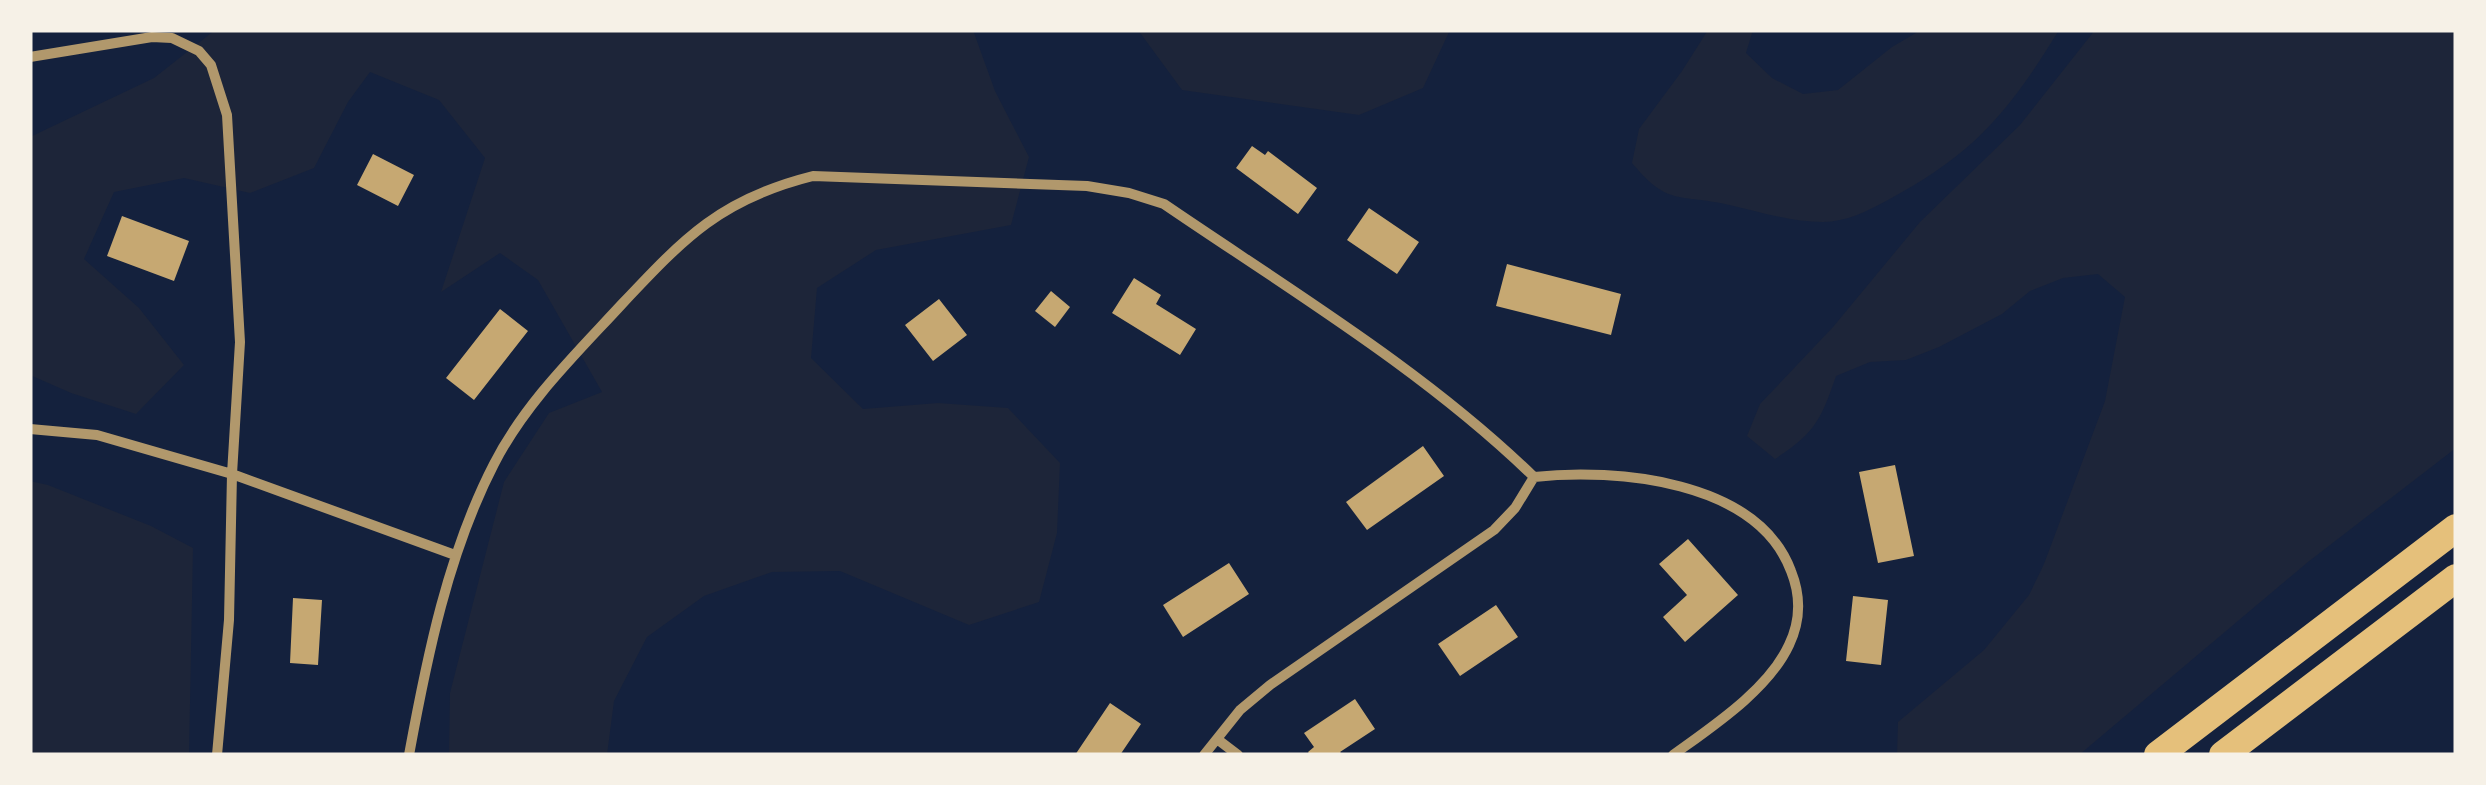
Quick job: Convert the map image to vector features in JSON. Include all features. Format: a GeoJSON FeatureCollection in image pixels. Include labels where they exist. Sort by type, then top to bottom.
{"type":"FeatureCollection","features":[{"type":"Feature","properties":{"kind":"highway"},"geometry":{"type":"LineString","coordinates":[[2158,755],[2456,528]]}},
{"type":"Feature","properties":{"kind":"highway"},"geometry":{"type":"LineString","coordinates":[[2223,755],[2456,578]]}},
{"type":"Feature","properties":{"kind":"street"},"geometry":{"type":"LineString","coordinates":[[30,56],[152,37],[187,43],[211,65],[227,115],[240,342],[229,620],[217,755]]}},
{"type":"Feature","properties":{"kind":"street"},"geometry":{"type":"LineString","coordinates":[[409,755],[455,555],[494,462],[525,415],[561,370],[699,226],[734,203],[772,186],[813,176],[1086,186],[1164,204],[1391,359],[1506,450],[1534,477],[1572,473],[1641,478],[1700,492],[1738,509],[1774,541],[1788,562],[1799,600],[1798,622],[1772,672],[1674,755]]}},
{"type":"Feature","properties":{"kind":"street"},"geometry":{"type":"LineString","coordinates":[[30,428],[97,435],[232,474],[455,555]]}},
{"type":"Feature","properties":{"kind":"street"},"geometry":{"type":"LineString","coordinates":[[1204,755],[1240,710],[1270,685],[1494,530],[1515,508],[1534,477]]}},
{"type":"Feature","properties":{"kind":"street"},"geometry":{"type":"LineString","coordinates":[[1217,739],[1238,755]]}},
{"type":"Feature","properties":{"kind":"shaded area"},"geometry":{"type":"Polygon","coordinates":[[[215,30],[973,30],[995,91],[1029,157],[1011,225],[876,250],[817,288],[811,358],[863,409],[938,403],[1008,408],[1060,463],[1057,533],[1039,602],[969,625],[840,571],[772,572],[704,596],[647,637],[614,701],[607,755],[449,755],[450,693],[504,482],[549,413],[602,392],[538,280],[500,253],[441,292],[485,158],[439,100],[370,72],[348,102],[314,168],[250,193],[184,178],[114,192],[84,259],[139,308],[184,365],[136,414],[30,375],[30,137],[154,78],[215,30]]]}},
{"type":"Feature","properties":{"kind":"shaded area"},"geometry":{"type":"Polygon","coordinates":[[[1138,30],[1450,30],[1423,88],[1359,115],[1182,90],[1138,30]]]}},
{"type":"Feature","properties":{"kind":"shaded area"},"geometry":{"type":"Polygon","coordinates":[[[1708,30],[1753,30],[1746,53],[1772,78],[1803,94],[1838,90],[1892,47],[1921,30],[2059,30],[2006,108],[1944,166],[1865,212],[1832,222],[1811,222],[1673,196],[1654,186],[1632,163],[1639,129],[1708,30]]]}},
{"type":"Feature","properties":{"kind":"shaded area"},"geometry":{"type":"Polygon","coordinates":[[[2095,30],[2456,30],[2456,448],[2308,562],[2079,755],[1897,755],[1898,722],[1984,650],[2029,595],[2105,401],[2125,297],[2098,274],[2063,278],[2030,291],[2002,314],[1939,347],[1906,360],[1870,362],[1836,376],[1815,424],[1775,459],[1747,436],[1760,404],[1833,327],[1920,222],[2020,125],[2095,30]]]}},
{"type":"Feature","properties":{"kind":"shaded area"},"geometry":{"type":"Polygon","coordinates":[[[30,481],[151,526],[193,548],[189,755],[30,755],[30,481]]]}},
{"type":"Feature","properties":{"kind":"building"},"geometry":{"type":"Polygon","coordinates":[[[1252,146],[1265,155],[1268,151],[1317,188],[1298,214],[1236,168],[1252,146]]]}},
{"type":"Feature","properties":{"kind":"building"},"geometry":{"type":"Polygon","coordinates":[[[373,154],[414,175],[398,206],[357,185],[373,154]]]}},
{"type":"Feature","properties":{"kind":"building"},"geometry":{"type":"Polygon","coordinates":[[[1369,208],[1419,242],[1397,274],[1347,240],[1369,208]]]}},
{"type":"Feature","properties":{"kind":"building"},"geometry":{"type":"Polygon","coordinates":[[[122,216],[189,241],[174,281],[107,256],[122,216]]]}},
{"type":"Feature","properties":{"kind":"building"},"geometry":{"type":"Polygon","coordinates":[[[1507,264],[1621,294],[1611,335],[1496,306],[1507,264]]]}},
{"type":"Feature","properties":{"kind":"building"},"geometry":{"type":"Polygon","coordinates":[[[1134,278],[1161,295],[1156,304],[1196,329],[1180,355],[1112,313],[1134,278]]]}},
{"type":"Feature","properties":{"kind":"building"},"geometry":{"type":"Polygon","coordinates":[[[1051,291],[1070,307],[1055,327],[1035,311],[1051,291]]]}},
{"type":"Feature","properties":{"kind":"building"},"geometry":{"type":"Polygon","coordinates":[[[939,299],[967,335],[933,361],[905,325],[939,299]]]}},
{"type":"Feature","properties":{"kind":"building"},"geometry":{"type":"Polygon","coordinates":[[[500,309],[528,331],[474,400],[446,378],[500,309]]]}},
{"type":"Feature","properties":{"kind":"building"},"geometry":{"type":"Polygon","coordinates":[[[1423,446],[1444,476],[1367,530],[1346,502],[1423,446]]]}},
{"type":"Feature","properties":{"kind":"building"},"geometry":{"type":"Polygon","coordinates":[[[1895,465],[1914,556],[1878,563],[1859,472],[1895,465]]]}},
{"type":"Feature","properties":{"kind":"building"},"geometry":{"type":"Polygon","coordinates":[[[1688,539],[1738,595],[1685,642],[1663,617],[1687,595],[1659,564],[1688,539]]]}},
{"type":"Feature","properties":{"kind":"building"},"geometry":{"type":"Polygon","coordinates":[[[1229,563],[1249,594],[1183,637],[1163,605],[1229,563]]]}},
{"type":"Feature","properties":{"kind":"building"},"geometry":{"type":"Polygon","coordinates":[[[1853,596],[1888,600],[1881,665],[1846,661],[1853,596]]]}},
{"type":"Feature","properties":{"kind":"building"},"geometry":{"type":"Polygon","coordinates":[[[293,598],[322,600],[318,665],[290,663],[293,598]]]}},
{"type":"Feature","properties":{"kind":"building"},"geometry":{"type":"Polygon","coordinates":[[[1496,605],[1518,637],[1460,676],[1438,644],[1496,605]]]}},
{"type":"Feature","properties":{"kind":"building"},"geometry":{"type":"Polygon","coordinates":[[[1355,699],[1375,729],[1340,752],[1343,755],[1310,755],[1308,752],[1314,747],[1304,733],[1355,699]]]}},
{"type":"Feature","properties":{"kind":"building"},"geometry":{"type":"Polygon","coordinates":[[[1110,703],[1141,724],[1120,755],[1075,755],[1110,703]]]}}]}
